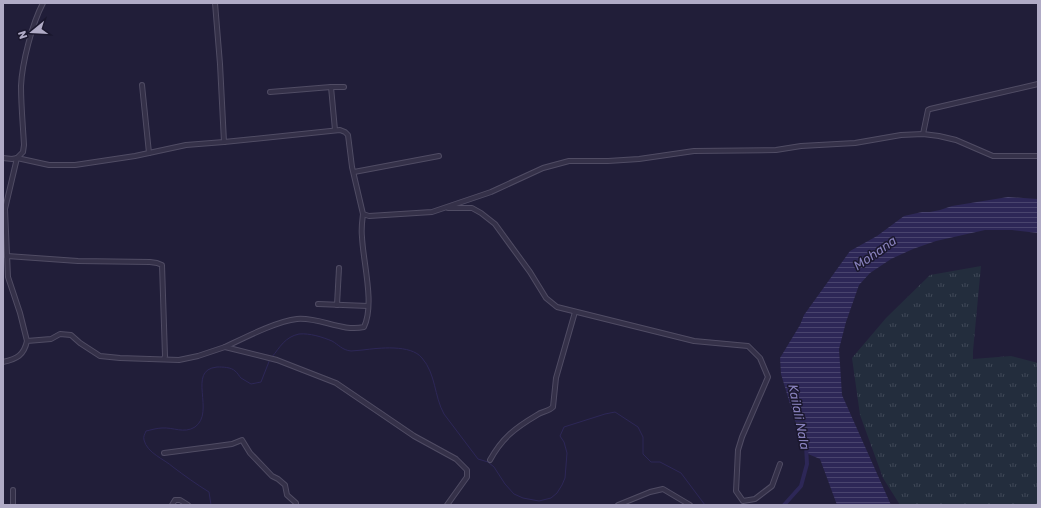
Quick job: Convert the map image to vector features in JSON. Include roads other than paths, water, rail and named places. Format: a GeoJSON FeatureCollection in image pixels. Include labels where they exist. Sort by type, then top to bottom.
{"type":"FeatureCollection","features":[{"type":"Feature","properties":{"kind":"street"},"geometry":{"type":"LineString","coordinates":[[3,362],[13,360],[21,355],[26,349],[27,341],[20,313],[5,278],[7,256],[4,209],[17,158],[23,152],[24,145],[21,86],[23,68],[34,22],[43,3]]}},
{"type":"Feature","properties":{"kind":"street"},"geometry":{"type":"LineString","coordinates":[[215,3],[224,142]]}},
{"type":"Feature","properties":{"kind":"street"},"geometry":{"type":"LineString","coordinates":[[923,134],[928,110],[930,109],[1038,84]]}},
{"type":"Feature","properties":{"kind":"street"},"geometry":{"type":"LineString","coordinates":[[142,85],[148,153]]}},
{"type":"Feature","properties":{"kind":"street"},"geometry":{"type":"LineString","coordinates":[[331,87],[335,130]]}},
{"type":"Feature","properties":{"kind":"street"},"geometry":{"type":"LineString","coordinates":[[270,92],[344,87]]}},
{"type":"Feature","properties":{"kind":"street"},"geometry":{"type":"LineString","coordinates":[[3,158],[17,158],[49,165],[75,165],[135,156],[186,145],[335,130],[345,132],[348,135],[363,214],[361,236],[368,287],[368,319],[364,327],[350,328],[314,320],[297,319],[286,321],[225,347],[198,356],[179,360],[100,356],[80,343],[71,334],[60,334],[51,339],[27,341]]}},
{"type":"Feature","properties":{"kind":"street"},"geometry":{"type":"LineString","coordinates":[[363,214],[369,216],[432,212],[491,192],[543,168],[569,161],[639,159],[694,150],[776,150],[801,146],[855,143],[901,135],[923,134],[956,140],[993,156],[1038,156]]}},
{"type":"Feature","properties":{"kind":"street"},"geometry":{"type":"LineString","coordinates":[[354,172],[440,156]]}},
{"type":"Feature","properties":{"kind":"street"},"geometry":{"type":"LineString","coordinates":[[445,208],[472,208],[495,224],[530,272],[546,298],[557,307],[694,341],[748,346],[760,358],[768,376],[742,436],[738,450],[736,491],[742,501],[756,499],[772,486],[780,464]]}},
{"type":"Feature","properties":{"kind":"street"},"geometry":{"type":"LineString","coordinates":[[7,256],[78,261],[150,262],[162,265],[164,360]]}},
{"type":"Feature","properties":{"kind":"street"},"geometry":{"type":"LineString","coordinates":[[337,305],[339,268]]}},
{"type":"Feature","properties":{"kind":"street"},"geometry":{"type":"LineString","coordinates":[[318,304],[368,306]]}},
{"type":"Feature","properties":{"kind":"street"},"geometry":{"type":"LineString","coordinates":[[490,460],[500,443],[508,434],[538,414],[550,411],[553,407],[556,378],[575,312]]}},
{"type":"Feature","properties":{"kind":"street"},"geometry":{"type":"LineString","coordinates":[[225,347],[278,360],[336,383],[414,436],[456,459],[467,470],[467,477],[447,505]]}},
{"type":"Feature","properties":{"kind":"street"},"geometry":{"type":"LineString","coordinates":[[164,453],[232,444],[242,440],[250,453],[272,476],[285,485],[287,495],[296,503],[296,505]]}},
{"type":"Feature","properties":{"kind":"street"},"geometry":{"type":"LineString","coordinates":[[618,505],[650,492],[663,489],[690,505]]}},
{"type":"Feature","properties":{"kind":"street"},"geometry":{"type":"LineString","coordinates":[[13,490],[13,505]]}},
{"type":"Feature","properties":{"kind":"street"},"geometry":{"type":"LineString","coordinates":[[172,505],[175,500],[180,500],[188,505]]}},
{"type":"Feature","properties":{"kind":"water","name":"Mohana"},"geometry":{"type":"Polygon","coordinates":[[[1008,197],[1038,199],[1038,233],[1012,230],[985,230],[936,241],[891,259],[870,273],[859,285],[846,322],[839,349],[842,395],[891,505],[837,505],[820,459],[808,454],[800,437],[781,374],[780,358],[800,325],[804,315],[850,251],[877,236],[904,216],[940,210],[952,206],[1008,197]]]}},
{"type":"Feature","properties":{"kind":"waterway"},"geometry":{"type":"LineString","coordinates":[[272,357],[286,340],[299,334],[324,338],[351,351],[394,348],[417,354],[427,364],[444,414],[478,459],[488,462],[494,467],[505,484],[514,494],[523,498],[539,501],[551,498],[557,493],[565,478],[567,453],[564,442],[560,436],[564,427],[615,412],[638,427],[643,437],[643,454],[651,462],[660,462],[681,473],[705,505]]}},
{"type":"Feature","properties":{"kind":"waterway"},"geometry":{"type":"LineString","coordinates":[[211,505],[209,492],[152,452],[146,445],[144,435],[146,431],[158,428],[187,430],[195,427],[201,420],[203,412],[202,383],[203,376],[208,370],[217,367],[231,369],[251,384],[261,382],[270,359]]}},
{"type":"Feature","properties":{"kind":"waterway","name":"Kailali Nala"},"geometry":{"type":"LineString","coordinates":[[784,505],[801,486],[807,464],[806,445]]}}]}
